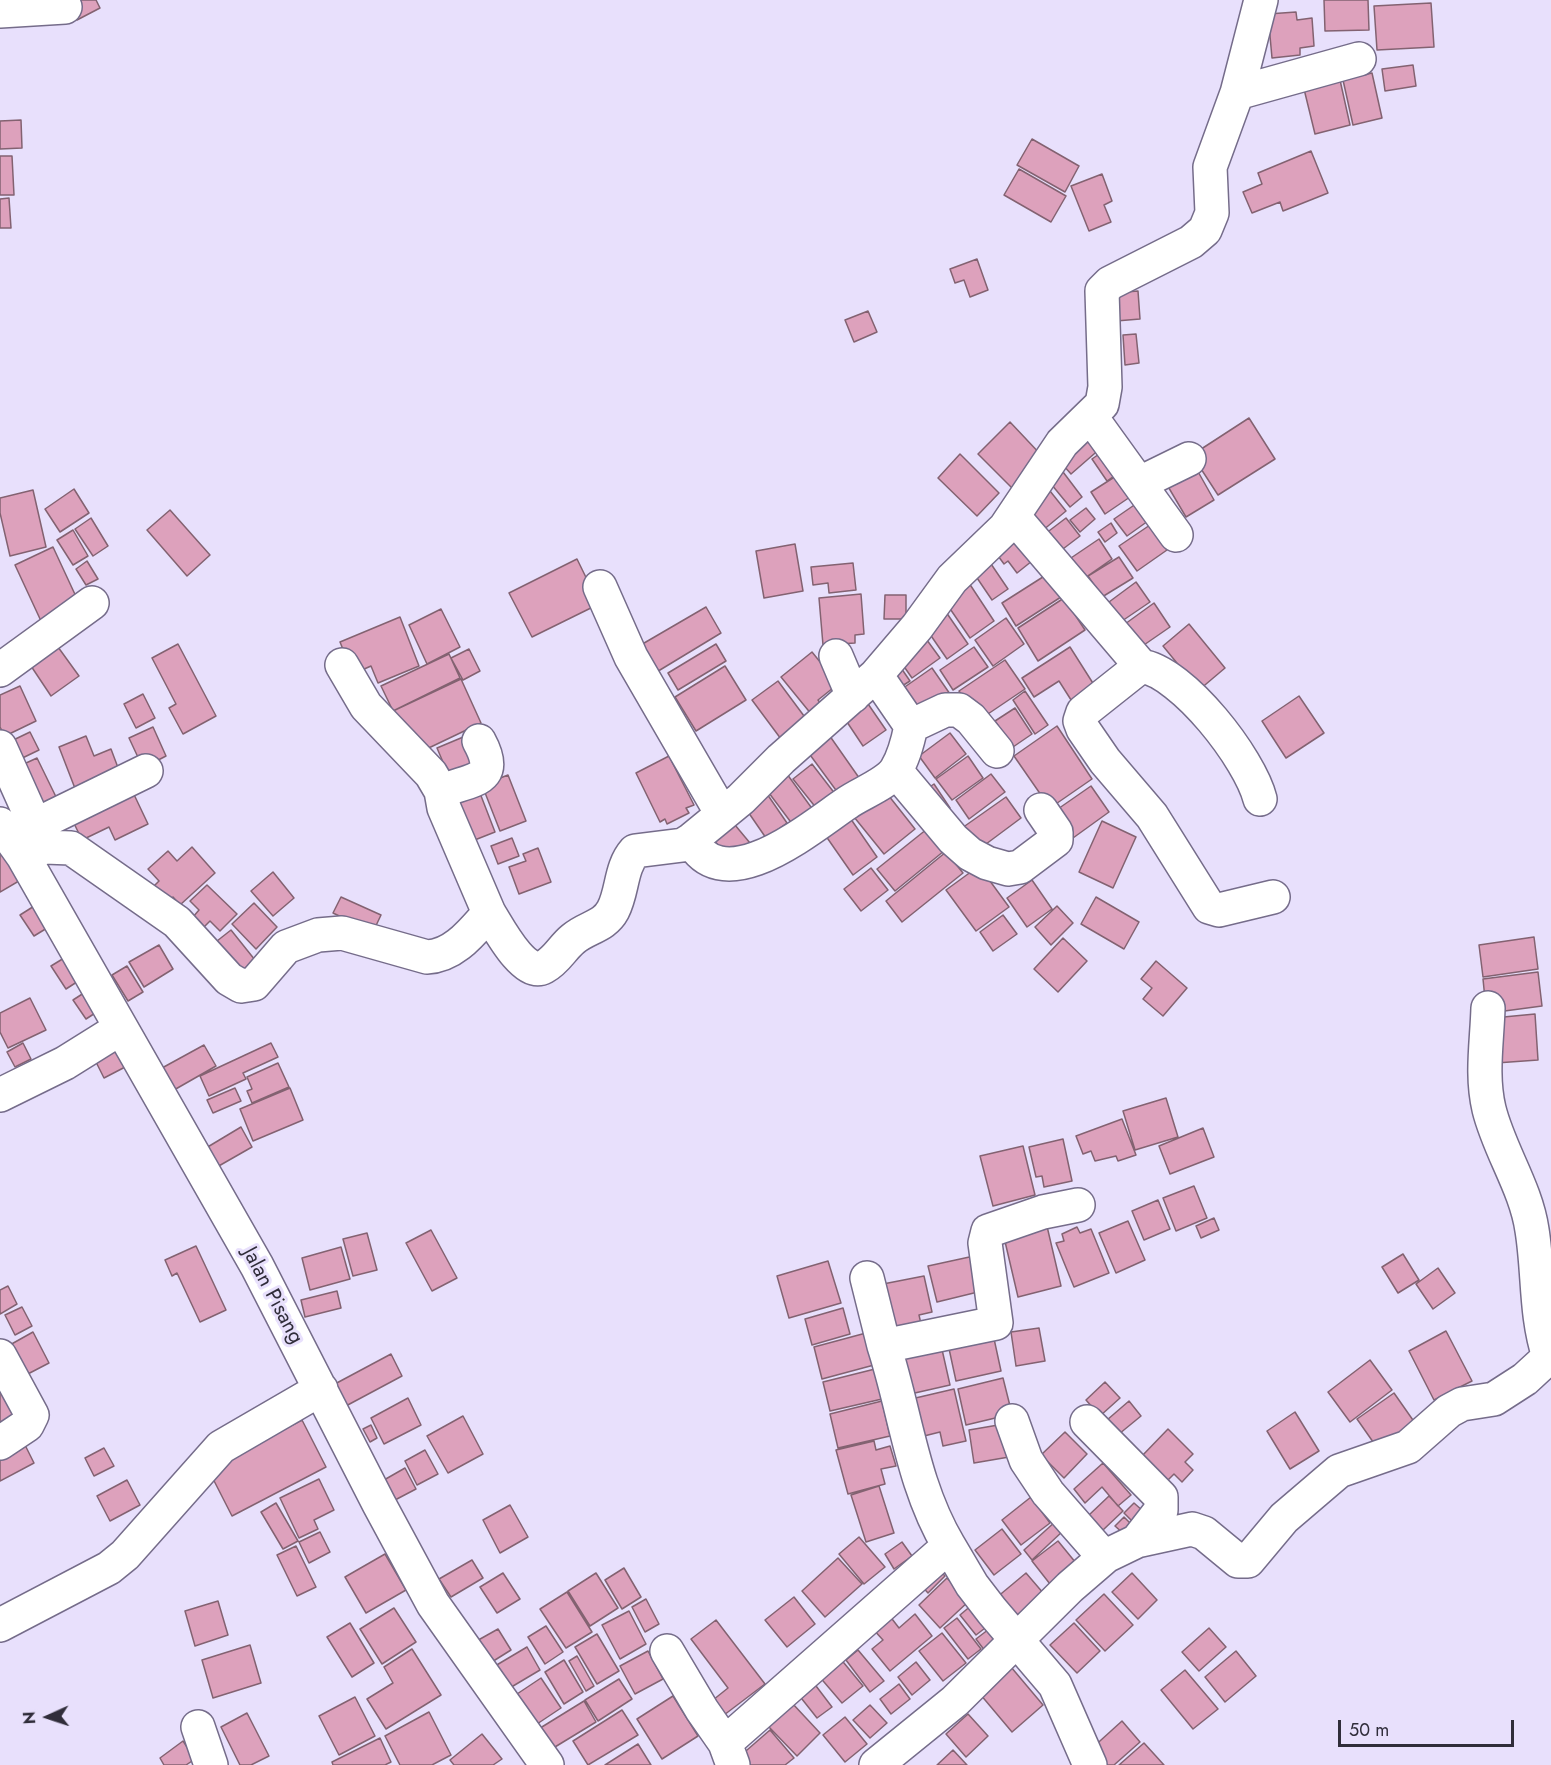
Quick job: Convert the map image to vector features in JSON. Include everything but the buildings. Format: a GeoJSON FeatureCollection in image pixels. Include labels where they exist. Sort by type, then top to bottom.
{"type":"FeatureCollection","features":[{"type":"Feature","properties":{"kind":"street"},"geometry":{"type":"LineString","coordinates":[[342,665],[366,706],[431,774],[441,790],[444,808],[489,913],[508,945],[533,969],[541,969],[554,960],[574,938],[607,920],[618,898],[625,866],[635,851],[682,845],[690,840],[865,686],[917,627],[952,579],[1014,517],[1062,443],[1102,404],[1105,387],[1102,291],[1110,283],[1191,242],[1205,230],[1212,213],[1210,167],[1237,93],[1261,0]]}},
{"type":"Feature","properties":{"kind":"street"},"geometry":{"type":"LineString","coordinates":[[0,11],[65,7]]}},
{"type":"Feature","properties":{"kind":"street"},"geometry":{"type":"LineString","coordinates":[[1237,93],[1359,59]]}},
{"type":"Feature","properties":{"kind":"street"},"geometry":{"type":"LineString","coordinates":[[1091,417],[1176,535]]}},
{"type":"Feature","properties":{"kind":"street"},"geometry":{"type":"LineString","coordinates":[[1140,483],[1189,459]]}},
{"type":"Feature","properties":{"kind":"street"},"geometry":{"type":"LineString","coordinates":[[1014,517],[1141,666],[1160,672],[1178,684],[1195,700],[1248,768],[1260,799]]}},
{"type":"Feature","properties":{"kind":"street"},"geometry":{"type":"LineString","coordinates":[[600,587],[631,657],[722,813]]}},
{"type":"Feature","properties":{"kind":"street"},"geometry":{"type":"LineString","coordinates":[[0,670],[92,603]]}},
{"type":"Feature","properties":{"kind":"street"},"geometry":{"type":"LineString","coordinates":[[836,656],[865,686],[911,726]]}},
{"type":"Feature","properties":{"kind":"street"},"geometry":{"type":"LineString","coordinates":[[1141,666],[1083,712],[1080,721],[1083,729],[1105,761],[1152,816],[1209,907],[1219,910],[1273,897]]}},
{"type":"Feature","properties":{"kind":"street"},"geometry":{"type":"LineString","coordinates":[[911,726],[945,710],[959,710],[971,719],[997,751]]}},
{"type":"Feature","properties":{"kind":"street"},"geometry":{"type":"LineString","coordinates":[[690,840],[695,849],[716,863],[731,865],[747,862],[812,829],[896,771],[907,744],[911,726]]}},
{"type":"Feature","properties":{"kind":"street"},"geometry":{"type":"LineString","coordinates":[[441,790],[484,775],[489,768],[488,758],[479,741]]}},
{"type":"Feature","properties":{"kind":"street","name":"Jalan Pisang"},"geometry":{"type":"LineString","coordinates":[[0,747],[17,836],[121,1028],[257,1266],[433,1604],[547,1765]]}},
{"type":"Feature","properties":{"kind":"street"},"geometry":{"type":"LineString","coordinates":[[17,836],[146,771]]}},
{"type":"Feature","properties":{"kind":"street"},"geometry":{"type":"LineString","coordinates":[[896,771],[932,817],[970,854],[1008,869],[1020,867],[1056,840],[1056,832],[1041,810]]}},
{"type":"Feature","properties":{"kind":"street"},"geometry":{"type":"LineString","coordinates":[[17,836],[45,847],[71,848],[177,922],[229,980],[241,986],[254,984],[286,947],[301,940],[342,933],[427,957],[438,957],[456,946],[489,913]]}},
{"type":"Feature","properties":{"kind":"street"},"geometry":{"type":"LineString","coordinates":[[876,1765],[955,1701],[1070,1587],[1106,1556],[1137,1541],[1198,1530],[1238,1561],[1248,1561],[1284,1518],[1339,1471],[1408,1447],[1449,1411],[1462,1404],[1494,1399],[1525,1379],[1549,1357],[1542,1334],[1532,1230],[1528,1211],[1489,1110],[1485,1086],[1488,1008]]}},
{"type":"Feature","properties":{"kind":"street"},"geometry":{"type":"LineString","coordinates":[[0,1095],[65,1063],[121,1028]]}},
{"type":"Feature","properties":{"kind":"street"},"geometry":{"type":"LineString","coordinates":[[884,1346],[996,1323],[985,1243],[988,1231],[1043,1212],[1078,1205]]}},
{"type":"Feature","properties":{"kind":"street"},"geometry":{"type":"LineString","coordinates":[[867,1278],[915,1468],[936,1524],[972,1585],[1055,1685],[1090,1765]]}},
{"type":"Feature","properties":{"kind":"street"},"geometry":{"type":"LineString","coordinates":[[0,1356],[32,1415],[27,1425],[0,1443]]}},
{"type":"Feature","properties":{"kind":"street"},"geometry":{"type":"LineString","coordinates":[[0,1625],[109,1568],[125,1554],[221,1447],[321,1389]]}},
{"type":"Feature","properties":{"kind":"street"},"geometry":{"type":"LineString","coordinates":[[1012,1421],[1026,1460],[1048,1493],[1096,1549],[1106,1556]]}},
{"type":"Feature","properties":{"kind":"street"},"geometry":{"type":"LineString","coordinates":[[1087,1422],[1161,1497],[1161,1510],[1137,1541]]}},
{"type":"Feature","properties":{"kind":"street"},"geometry":{"type":"LineString","coordinates":[[667,1651],[729,1754],[949,1546]]}},
{"type":"Feature","properties":{"kind":"street"},"geometry":{"type":"LineString","coordinates":[[198,1727],[211,1765]]}}]}
